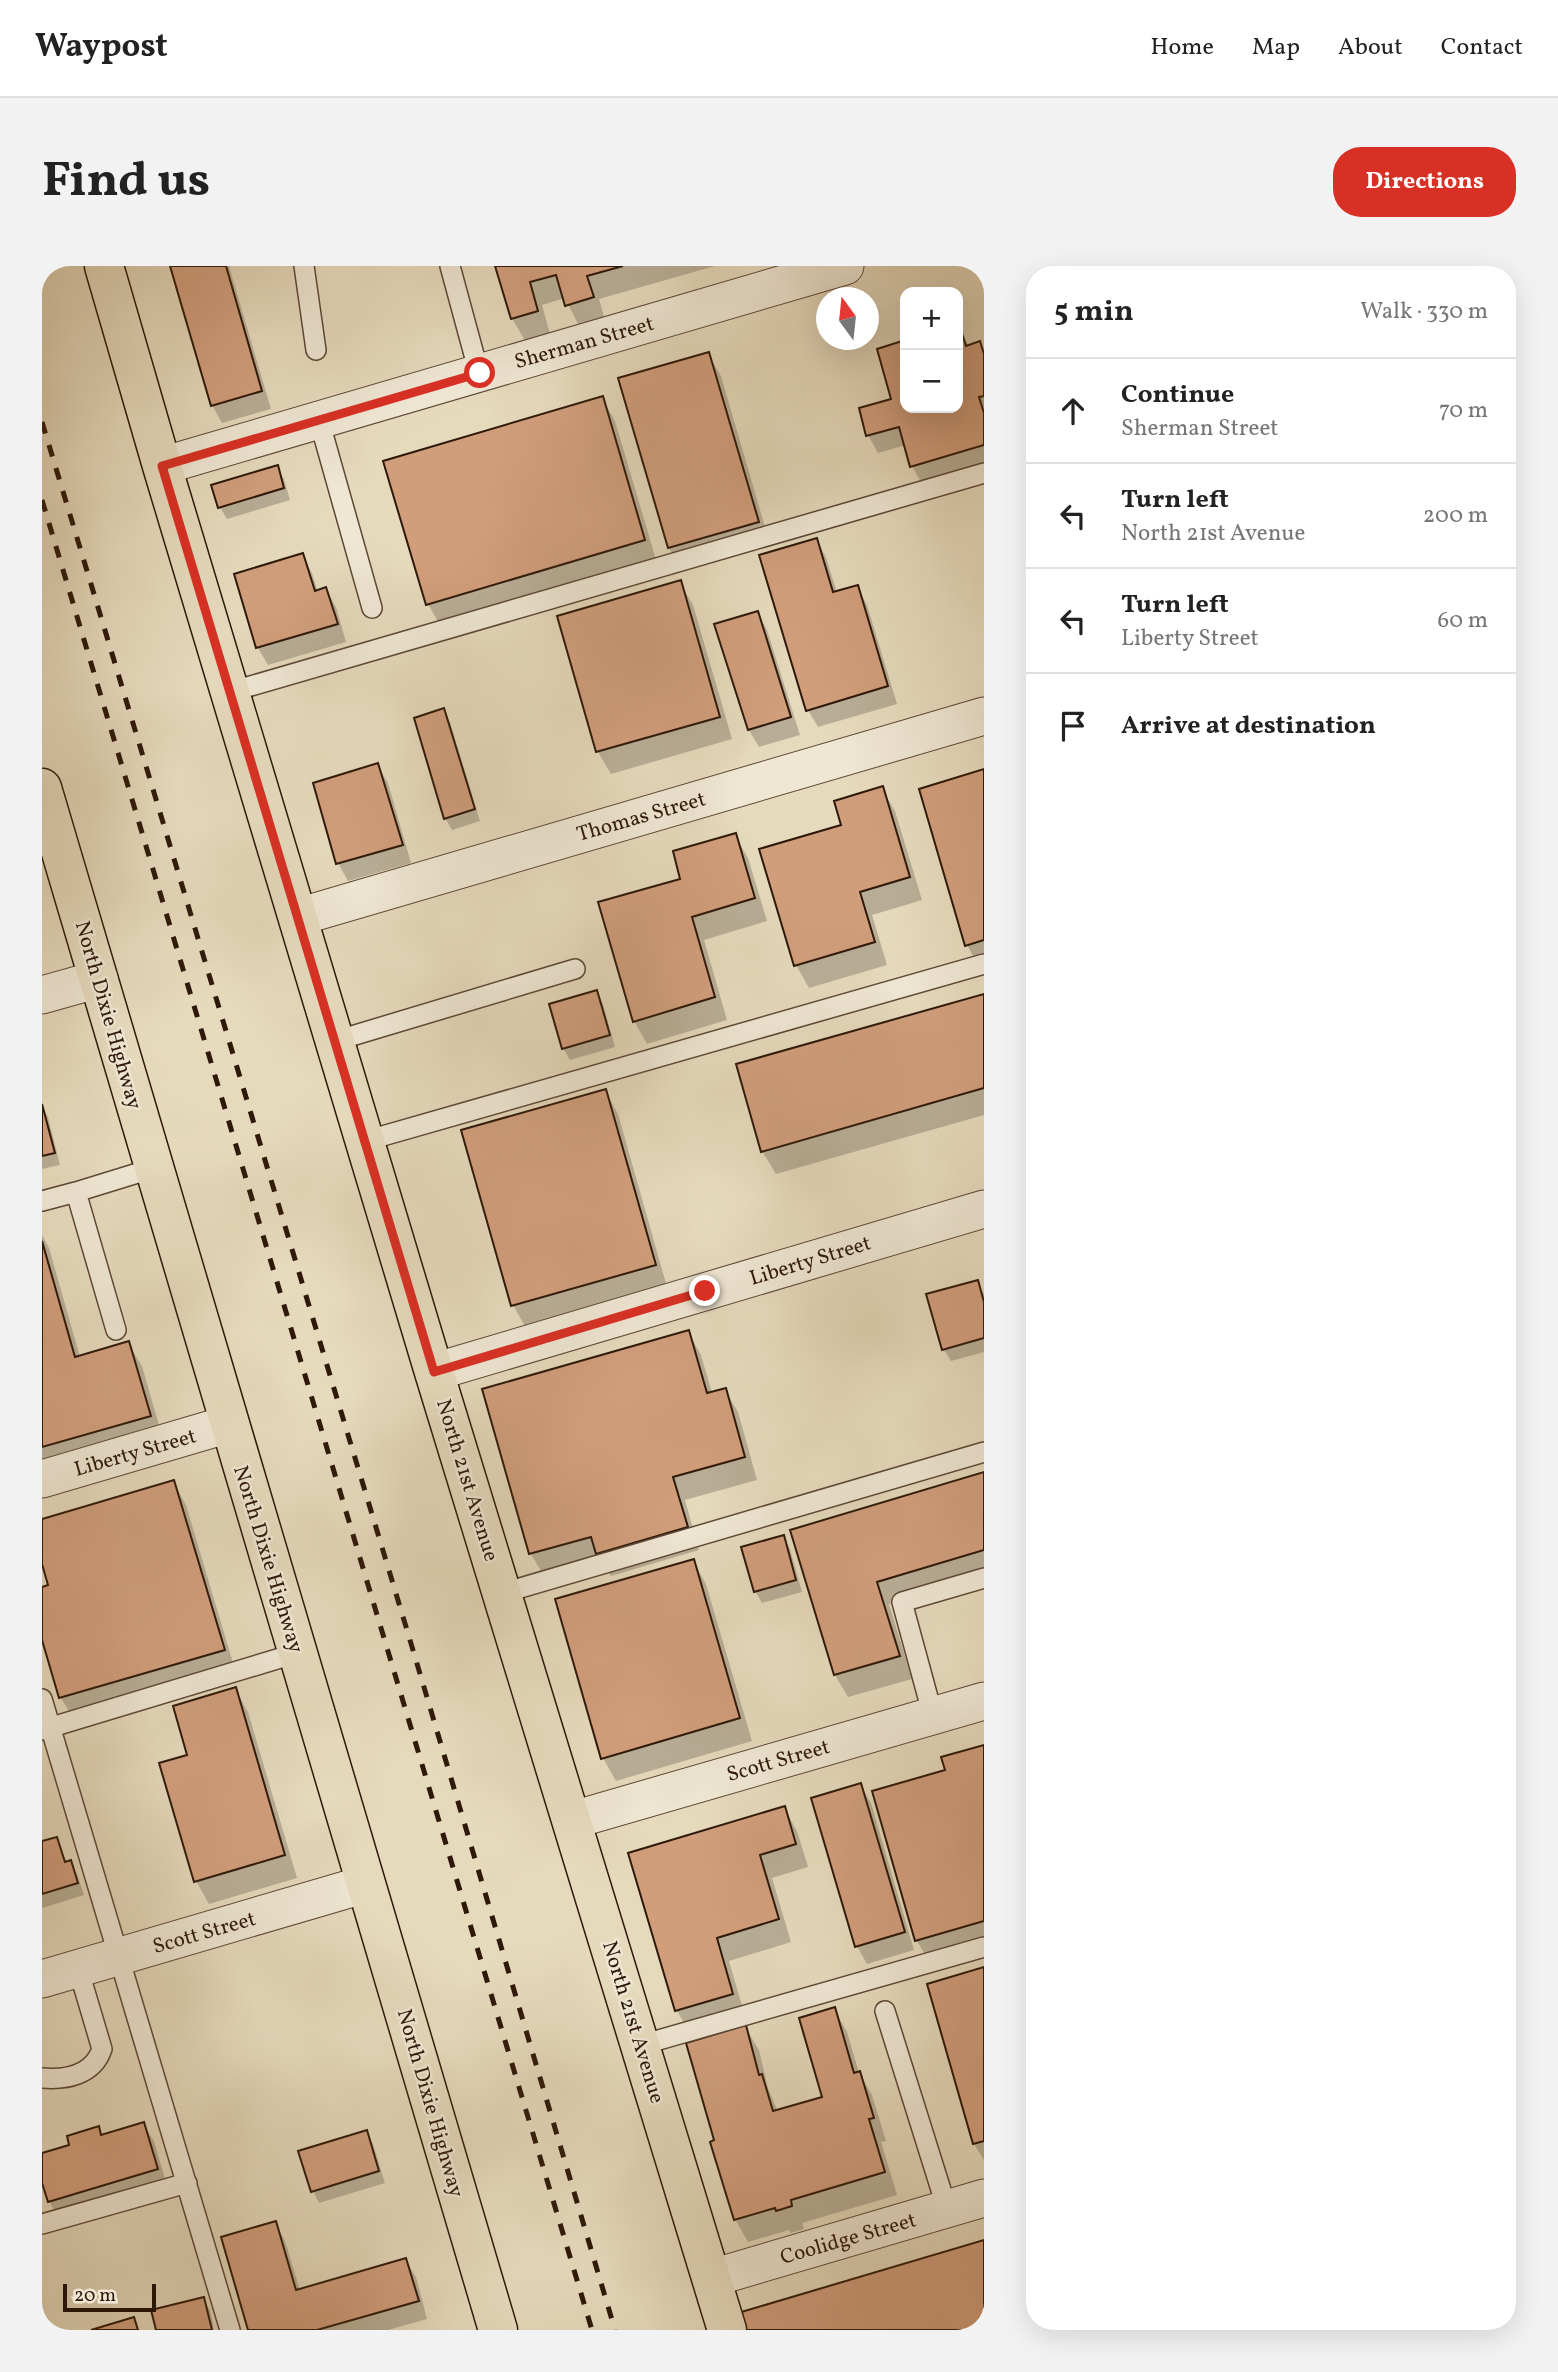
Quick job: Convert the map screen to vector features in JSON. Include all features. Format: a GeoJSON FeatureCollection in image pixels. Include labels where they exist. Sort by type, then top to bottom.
{"type":"FeatureCollection","features":[{"type":"Feature","properties":{"kind":"main road","name":"North 21st Avenue"},"geometry":{"type":"LineString","coordinates":[[104,266],[434,1372],[727,2330]]}},
{"type":"Feature","properties":{"kind":"main road","name":"North Dixie Highway"},"geometry":{"type":"LineString","coordinates":[[42,788],[498,2330]]}},
{"type":"Feature","properties":{"kind":"street","name":"Sherman Street"},"geometry":{"type":"LineString","coordinates":[[162,466],[845,266]]}},
{"type":"Feature","properties":{"kind":"street","name":"Thomas Street"},"geometry":{"type":"LineString","coordinates":[[298,917],[984,716]]}},
{"type":"Feature","properties":{"kind":"street"},"geometry":{"type":"LineString","coordinates":[[42,995],[99,979]]}},
{"type":"Feature","properties":{"kind":"street","name":"Liberty Street"},"geometry":{"type":"LineString","coordinates":[[434,1372],[984,1209]]}},
{"type":"Feature","properties":{"kind":"street","name":"Liberty Street"},"geometry":{"type":"LineString","coordinates":[[42,1479],[229,1424]]}},
{"type":"Feature","properties":{"kind":"street","name":"Scott Street"},"geometry":{"type":"LineString","coordinates":[[573,1820],[984,1701]]}},
{"type":"Feature","properties":{"kind":"street","name":"Scott Street"},"geometry":{"type":"LineString","coordinates":[[42,1979],[366,1884]]}},
{"type":"Feature","properties":{"kind":"street","name":"Coolidge Street"},"geometry":{"type":"LineString","coordinates":[[712,2278],[984,2198]]}},
{"type":"Feature","properties":{"kind":"lane"},"geometry":{"type":"LineString","coordinates":[[304,266],[316,350]]}},
{"type":"Feature","properties":{"kind":"lane"},"geometry":{"type":"LineString","coordinates":[[450,266],[480,373]]}},
{"type":"Feature","properties":{"kind":"lane"},"geometry":{"type":"LineString","coordinates":[[319,420],[372,608]]}},
{"type":"Feature","properties":{"kind":"lane"},"geometry":{"type":"LineString","coordinates":[[230,692],[984,474]]}},
{"type":"Feature","properties":{"kind":"lane"},"geometry":{"type":"LineString","coordinates":[[365,1141],[984,964]]}},
{"type":"Feature","properties":{"kind":"lane"},"geometry":{"type":"LineString","coordinates":[[335,1041],[575,969]]}},
{"type":"Feature","properties":{"kind":"lane"},"geometry":{"type":"LineString","coordinates":[[42,1200],[154,1168]]}},
{"type":"Feature","properties":{"kind":"lane"},"geometry":{"type":"LineString","coordinates":[[76,1192],[116,1330]]}},
{"type":"Feature","properties":{"kind":"lane"},"geometry":{"type":"LineString","coordinates":[[503,1594],[984,1452]]}},
{"type":"Feature","properties":{"kind":"lane"},"geometry":{"type":"LineString","coordinates":[[933,1716],[902,1602],[984,1577]]}},
{"type":"Feature","properties":{"kind":"lane"},"geometry":{"type":"LineString","coordinates":[[46,1729],[297,1653]]}},
{"type":"Feature","properties":{"kind":"lane"},"geometry":{"type":"LineString","coordinates":[[42,1699],[46,1729],[120,1956],[230,2330]]}},
{"type":"Feature","properties":{"kind":"lane"},"geometry":{"type":"LineString","coordinates":[[641,2045],[984,1947]]}},
{"type":"Feature","properties":{"kind":"lane"},"geometry":{"type":"LineString","coordinates":[[42,2078],[58,2080],[87,2071],[98,2062],[102,2049],[78,1968]]}},
{"type":"Feature","properties":{"kind":"lane"},"geometry":{"type":"LineString","coordinates":[[885,2011],[947,2209]]}},
{"type":"Feature","properties":{"kind":"lane"},"geometry":{"type":"LineString","coordinates":[[42,2224],[187,2183]]}},
{"type":"Feature","properties":{"kind":"building"},"geometry":{"type":"Polygon","coordinates":[[[170,266],[226,266],[262,391],[211,406],[170,266]]]}},
{"type":"Feature","properties":{"kind":"building"},"geometry":{"type":"Polygon","coordinates":[[[495,266],[623,266],[587,276],[594,297],[565,306],[556,275],[530,282],[538,311],[511,319],[495,266]]]}},
{"type":"Feature","properties":{"kind":"building"},"geometry":{"type":"Polygon","coordinates":[[[963,337],[966,346],[980,341],[984,354],[984,396],[979,397],[984,413],[984,445],[910,467],[899,427],[866,436],[859,408],[891,399],[879,348],[900,342],[900,413],[963,413],[963,337]]]}},
{"type":"Feature","properties":{"kind":"building"},"geometry":{"type":"Polygon","coordinates":[[[709,352],[759,522],[668,548],[618,378],[709,352]]]}},
{"type":"Feature","properties":{"kind":"building"},"geometry":{"type":"Polygon","coordinates":[[[603,396],[645,540],[426,605],[383,461],[603,396]]]}},
{"type":"Feature","properties":{"kind":"building"},"geometry":{"type":"Polygon","coordinates":[[[278,465],[284,488],[218,508],[211,485],[278,465]]]}},
{"type":"Feature","properties":{"kind":"building"},"geometry":{"type":"Polygon","coordinates":[[[817,538],[833,592],[858,585],[888,686],[806,711],[759,555],[817,538]]]}},
{"type":"Feature","properties":{"kind":"building"},"geometry":{"type":"Polygon","coordinates":[[[303,553],[315,591],[326,587],[338,624],[256,648],[234,574],[303,553]]]}},
{"type":"Feature","properties":{"kind":"building"},"geometry":{"type":"Polygon","coordinates":[[[681,580],[720,717],[596,752],[557,616],[681,580]]]}},
{"type":"Feature","properties":{"kind":"building"},"geometry":{"type":"Polygon","coordinates":[[[758,611],[791,717],[748,730],[714,624],[758,611]]]}},
{"type":"Feature","properties":{"kind":"building"},"geometry":{"type":"Polygon","coordinates":[[[444,708],[475,809],[444,819],[414,718],[444,708]]]}},
{"type":"Feature","properties":{"kind":"building"},"geometry":{"type":"Polygon","coordinates":[[[378,763],[403,845],[336,864],[313,783],[378,763]]]}},
{"type":"Feature","properties":{"kind":"building"},"geometry":{"type":"Polygon","coordinates":[[[984,769],[984,940],[965,946],[919,789],[984,769]]]}},
{"type":"Feature","properties":{"kind":"building"},"geometry":{"type":"Polygon","coordinates":[[[883,786],[910,877],[860,892],[875,942],[794,966],[759,849],[841,825],[834,801],[883,786]]]}},
{"type":"Feature","properties":{"kind":"building"},"geometry":{"type":"Polygon","coordinates":[[[736,833],[755,898],[692,917],[715,997],[633,1022],[598,902],[680,879],[673,851],[736,833]]]}},
{"type":"Feature","properties":{"kind":"building"},"geometry":{"type":"Polygon","coordinates":[[[597,990],[610,1035],[562,1049],[549,1004],[597,990]]]}},
{"type":"Feature","properties":{"kind":"building"},"geometry":{"type":"Polygon","coordinates":[[[984,994],[984,1088],[761,1152],[736,1064],[984,994]]]}},
{"type":"Feature","properties":{"kind":"building"},"geometry":{"type":"Polygon","coordinates":[[[606,1089],[656,1265],[511,1306],[461,1130],[606,1089]]]}},
{"type":"Feature","properties":{"kind":"building"},"geometry":{"type":"Polygon","coordinates":[[[42,1104],[55,1153],[42,1156],[42,1104]]]}},
{"type":"Feature","properties":{"kind":"building"},"geometry":{"type":"Polygon","coordinates":[[[42,1241],[75,1357],[129,1341],[151,1416],[42,1447],[42,1241]]]}},
{"type":"Feature","properties":{"kind":"building"},"geometry":{"type":"Polygon","coordinates":[[[978,1280],[984,1302],[984,1338],[942,1350],[926,1294],[978,1280]]]}},
{"type":"Feature","properties":{"kind":"building"},"geometry":{"type":"Polygon","coordinates":[[[689,1330],[707,1393],[726,1388],[745,1457],[673,1477],[688,1527],[596,1554],[591,1537],[529,1554],[482,1389],[689,1330]]]}},
{"type":"Feature","properties":{"kind":"building"},"geometry":{"type":"Polygon","coordinates":[[[984,1472],[984,1550],[877,1582],[900,1656],[834,1675],[790,1530],[984,1472]]]}},
{"type":"Feature","properties":{"kind":"building"},"geometry":{"type":"Polygon","coordinates":[[[174,1480],[225,1650],[59,1698],[42,1640],[42,1587],[48,1585],[42,1564],[42,1519],[174,1480]]]}},
{"type":"Feature","properties":{"kind":"building"},"geometry":{"type":"Polygon","coordinates":[[[784,1535],[796,1580],[754,1592],[741,1547],[784,1535]]]}},
{"type":"Feature","properties":{"kind":"building"},"geometry":{"type":"Polygon","coordinates":[[[694,1559],[740,1718],[601,1759],[555,1599],[694,1559]]]}},
{"type":"Feature","properties":{"kind":"building"},"geometry":{"type":"Polygon","coordinates":[[[236,1687],[285,1855],[194,1882],[159,1763],[187,1755],[173,1706],[236,1687]]]}},
{"type":"Feature","properties":{"kind":"building"},"geometry":{"type":"Polygon","coordinates":[[[984,1745],[984,1921],[915,1941],[872,1791],[945,1770],[941,1757],[984,1745]]]}},
{"type":"Feature","properties":{"kind":"building"},"geometry":{"type":"Polygon","coordinates":[[[861,1783],[905,1932],[855,1947],[811,1798],[861,1783]]]}},
{"type":"Feature","properties":{"kind":"building"},"geometry":{"type":"Polygon","coordinates":[[[785,1806],[796,1844],[760,1855],[779,1919],[717,1938],[733,1994],[675,2011],[628,1853],[785,1806]]]}},
{"type":"Feature","properties":{"kind":"building"},"geometry":{"type":"Polygon","coordinates":[[[57,1837],[65,1862],[71,1860],[78,1883],[42,1894],[42,1841],[57,1837]]]}},
{"type":"Feature","properties":{"kind":"building"},"geometry":{"type":"Polygon","coordinates":[[[984,1967],[984,2141],[973,2144],[927,1984],[984,1967]]]}},
{"type":"Feature","properties":{"kind":"building"},"geometry":{"type":"Polygon","coordinates":[[[835,2007],[854,2073],[860,2071],[874,2118],[869,2119],[885,2172],[791,2200],[792,2206],[734,2220],[710,2142],[714,2140],[686,2043],[746,2025],[759,2075],[762,2074],[773,2111],[822,2097],[799,2018],[835,2007]]]}},
{"type":"Feature","properties":{"kind":"building"},"geometry":{"type":"Polygon","coordinates":[[[144,2122],[158,2169],[48,2202],[42,2183],[42,2153],[69,2145],[67,2136],[99,2126],[101,2135],[144,2122]]]}},
{"type":"Feature","properties":{"kind":"building"},"geometry":{"type":"Polygon","coordinates":[[[367,2130],[379,2171],[311,2192],[298,2151],[367,2130]]]}},
{"type":"Feature","properties":{"kind":"building"},"geometry":{"type":"Polygon","coordinates":[[[276,2221],[296,2290],[406,2258],[419,2301],[317,2330],[248,2330],[221,2237],[276,2221]]]}},
{"type":"Feature","properties":{"kind":"building"},"geometry":{"type":"Polygon","coordinates":[[[984,2240],[984,2330],[743,2330],[738,2313],[984,2240]]]}},
{"type":"Feature","properties":{"kind":"building"},"geometry":{"type":"Polygon","coordinates":[[[204,2297],[212,2330],[156,2330],[151,2310],[204,2297]]]}},
{"type":"Feature","properties":{"kind":"building"},"geometry":{"type":"Polygon","coordinates":[[[134,2317],[138,2330],[91,2330],[134,2317]]]}},
{"type":"Feature","properties":{"kind":"railway"},"geometry":{"type":"LineString","coordinates":[[42,422],[407,1630],[615,2330]]}},
{"type":"Feature","properties":{"kind":"railway"},"geometry":{"type":"LineString","coordinates":[[42,500],[592,2330]]}},
{"type":"Feature","properties":{"kind":"route"},"geometry":{"type":"LineString","coordinates":[[480,373],[162,466],[434,1372],[705,1291]]}}]}
